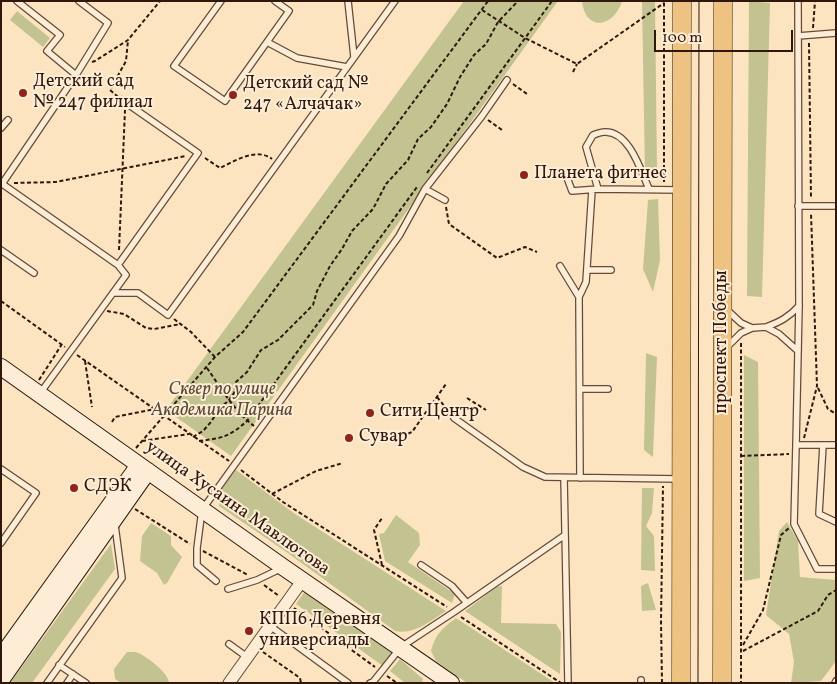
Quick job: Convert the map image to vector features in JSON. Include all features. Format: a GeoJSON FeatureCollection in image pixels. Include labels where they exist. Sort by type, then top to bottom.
{"type":"FeatureCollection","features":[{"type":"Feature","properties":{"kind":"main road"},"geometry":{"type":"LineString","coordinates":[[681,683],[682,1]]}},
{"type":"Feature","properties":{"kind":"main road","name":"проспект Победы"},"geometry":{"type":"LineString","coordinates":[[722,683],[724,1]]}},
{"type":"Feature","properties":{"kind":"street","name":"улица Хусаина Мавлютова"},"geometry":{"type":"LineString","coordinates":[[1,367],[40,387],[202,510],[302,581],[401,647],[436,675],[451,683]]}},
{"type":"Feature","properties":{"kind":"street"},"geometry":{"type":"LineString","coordinates":[[2,678],[114,520],[141,462]]}},
{"type":"Feature","properties":{"kind":"street"},"geometry":{"type":"LineString","coordinates":[[1,657],[141,462]]}},
{"type":"Feature","properties":{"kind":"street"},"geometry":{"type":"LineString","coordinates":[[229,683],[302,581]]}},
{"type":"Feature","properties":{"kind":"lane"},"geometry":{"type":"LineString","coordinates":[[17,1],[60,35],[47,51],[76,75]]}},
{"type":"Feature","properties":{"kind":"lane"},"geometry":{"type":"LineString","coordinates":[[40,387],[126,275],[118,265],[1,184],[76,75],[108,23],[79,1]]}},
{"type":"Feature","properties":{"kind":"lane"},"geometry":{"type":"LineString","coordinates":[[221,1],[174,66],[225,101],[289,11],[276,1]]}},
{"type":"Feature","properties":{"kind":"lane"},"geometry":{"type":"LineString","coordinates":[[348,1],[354,57]]}},
{"type":"Feature","properties":{"kind":"lane"},"geometry":{"type":"LineString","coordinates":[[113,293],[138,293],[168,315],[395,1]]}},
{"type":"Feature","properties":{"kind":"lane"},"geometry":{"type":"LineString","coordinates":[[798,1],[799,306],[794,524],[817,569],[836,569]]}},
{"type":"Feature","properties":{"kind":"lane"},"geometry":{"type":"LineString","coordinates":[[798,36],[836,34]]}},
{"type":"Feature","properties":{"kind":"lane"},"geometry":{"type":"LineString","coordinates":[[268,42],[298,58],[347,67]]}},
{"type":"Feature","properties":{"kind":"lane"},"geometry":{"type":"LineString","coordinates":[[216,580],[197,565],[197,548],[202,510],[399,236],[425,189],[482,116],[507,80]]}},
{"type":"Feature","properties":{"kind":"lane"},"geometry":{"type":"LineString","coordinates":[[118,265],[198,153],[124,101]]}},
{"type":"Feature","properties":{"kind":"lane"},"geometry":{"type":"LineString","coordinates":[[1,128],[8,120]]}},
{"type":"Feature","properties":{"kind":"lane"},"geometry":{"type":"LineString","coordinates":[[580,478],[579,297],[586,282],[595,190],[586,147],[593,135],[606,132],[619,136],[630,147],[649,189]]}},
{"type":"Feature","properties":{"kind":"lane"},"geometry":{"type":"LineString","coordinates":[[566,175],[572,191],[682,190]]}},
{"type":"Feature","properties":{"kind":"lane"},"geometry":{"type":"LineString","coordinates":[[425,189],[445,200]]}},
{"type":"Feature","properties":{"kind":"lane"},"geometry":{"type":"LineString","coordinates":[[798,206],[834,206]]}},
{"type":"Feature","properties":{"kind":"lane"},"geometry":{"type":"LineString","coordinates":[[1,250],[34,273]]}},
{"type":"Feature","properties":{"kind":"lane"},"geometry":{"type":"LineString","coordinates":[[560,266],[579,297]]}},
{"type":"Feature","properties":{"kind":"lane"},"geometry":{"type":"LineString","coordinates":[[586,270],[611,270]]}},
{"type":"Feature","properties":{"kind":"lane"},"geometry":{"type":"LineString","coordinates":[[723,305],[741,323],[752,328],[766,328],[780,322],[790,316],[799,306]]}},
{"type":"Feature","properties":{"kind":"lane"},"geometry":{"type":"LineString","coordinates":[[723,352],[733,340],[752,328]]}},
{"type":"Feature","properties":{"kind":"lane"},"geometry":{"type":"LineString","coordinates":[[766,328],[780,334],[798,351]]}},
{"type":"Feature","properties":{"kind":"lane"},"geometry":{"type":"LineString","coordinates":[[580,389],[608,389]]}},
{"type":"Feature","properties":{"kind":"lane"},"geometry":{"type":"LineString","coordinates":[[454,418],[523,467],[545,477],[682,479]]}},
{"type":"Feature","properties":{"kind":"lane"},"geometry":{"type":"LineString","coordinates":[[796,445],[836,445]]}},
{"type":"Feature","properties":{"kind":"lane"},"geometry":{"type":"LineString","coordinates":[[823,445],[819,514],[836,522]]}},
{"type":"Feature","properties":{"kind":"lane"},"geometry":{"type":"LineString","coordinates":[[1,469],[36,493],[1,543]]}},
{"type":"Feature","properties":{"kind":"lane"},"geometry":{"type":"LineString","coordinates":[[564,478],[568,683]]}},
{"type":"Feature","properties":{"kind":"lane"},"geometry":{"type":"LineString","coordinates":[[46,683],[122,578],[114,520]]}},
{"type":"Feature","properties":{"kind":"lane"},"geometry":{"type":"LineString","coordinates":[[370,683],[401,647],[565,535]]}},
{"type":"Feature","properties":{"kind":"lane"},"geometry":{"type":"LineString","coordinates":[[421,565],[452,586],[467,603]]}},
{"type":"Feature","properties":{"kind":"lane"},"geometry":{"type":"LineString","coordinates":[[228,589],[257,580],[283,567]]}},
{"type":"Feature","properties":{"kind":"lane"},"geometry":{"type":"LineString","coordinates":[[270,626],[348,683]]}},
{"type":"Feature","properties":{"kind":"lane"},"geometry":{"type":"LineString","coordinates":[[229,644],[247,657]]}},
{"type":"Feature","properties":{"kind":"lane"},"geometry":{"type":"LineString","coordinates":[[59,665],[86,683]]}},
{"type":"Feature","properties":{"kind":"lane"},"geometry":{"type":"LineString","coordinates":[[67,683],[73,674]]}},
{"type":"Feature","properties":{"kind":"path"},"geometry":{"type":"LineString","coordinates":[[84,62],[95,61],[128,40],[160,1]]}},
{"type":"Feature","properties":{"kind":"path"},"geometry":{"type":"LineString","coordinates":[[141,462],[142,441],[215,357],[244,332],[488,1]]}},
{"type":"Feature","properties":{"kind":"path"},"geometry":{"type":"LineString","coordinates":[[193,437],[212,422],[219,409],[234,393],[236,382],[247,372],[261,350],[278,340],[313,305],[317,291],[330,266],[352,231],[373,208],[386,184],[408,160],[418,139],[431,127],[447,104],[464,70],[486,44],[498,22],[518,1]]}},
{"type":"Feature","properties":{"kind":"path"},"geometry":{"type":"LineString","coordinates":[[427,173],[552,1]]}},
{"type":"Feature","properties":{"kind":"path"},"geometry":{"type":"LineString","coordinates":[[796,445],[805,437],[817,386],[811,206],[811,35],[815,1]]}},
{"type":"Feature","properties":{"kind":"path"},"geometry":{"type":"LineString","coordinates":[[573,72],[577,64],[664,2]]}},
{"type":"Feature","properties":{"kind":"path"},"geometry":{"type":"LineString","coordinates":[[664,2],[664,184]]}},
{"type":"Feature","properties":{"kind":"path"},"geometry":{"type":"LineString","coordinates":[[481,10],[525,38],[577,64]]}},
{"type":"Feature","properties":{"kind":"path"},"geometry":{"type":"LineString","coordinates":[[118,265],[124,101],[110,90],[126,61],[128,40]]}},
{"type":"Feature","properties":{"kind":"path"},"geometry":{"type":"LineString","coordinates":[[507,80],[527,94]]}},
{"type":"Feature","properties":{"kind":"path"},"geometry":{"type":"LineString","coordinates":[[482,116],[502,130]]}},
{"type":"Feature","properties":{"kind":"path"},"geometry":{"type":"LineString","coordinates":[[1,184],[56,182],[198,153],[220,168],[245,156],[266,154],[278,163]]}},
{"type":"Feature","properties":{"kind":"path"},"geometry":{"type":"LineString","coordinates":[[199,441],[219,439],[233,434],[247,421],[421,181]]}},
{"type":"Feature","properties":{"kind":"path"},"geometry":{"type":"LineString","coordinates":[[445,200],[449,224],[497,258],[525,248],[537,252]]}},
{"type":"Feature","properties":{"kind":"path"},"geometry":{"type":"LineString","coordinates":[[1,302],[235,465],[272,494],[561,683]]}},
{"type":"Feature","properties":{"kind":"path"},"geometry":{"type":"LineString","coordinates":[[100,310],[124,314],[146,328],[154,329],[180,324]]}},
{"type":"Feature","properties":{"kind":"path"},"geometry":{"type":"LineString","coordinates":[[168,315],[191,332],[215,357]]}},
{"type":"Feature","properties":{"kind":"path"},"geometry":{"type":"LineString","coordinates":[[741,343],[741,683]]}},
{"type":"Feature","properties":{"kind":"path"},"geometry":{"type":"LineString","coordinates":[[40,387],[62,344]]}},
{"type":"Feature","properties":{"kind":"path"},"geometry":{"type":"LineString","coordinates":[[85,361],[92,407]]}},
{"type":"Feature","properties":{"kind":"path"},"geometry":{"type":"LineString","coordinates":[[206,368],[247,421]]}},
{"type":"Feature","properties":{"kind":"path"},"geometry":{"type":"LineString","coordinates":[[396,439],[412,432],[446,384]]}},
{"type":"Feature","properties":{"kind":"path"},"geometry":{"type":"LineString","coordinates":[[817,386],[828,409],[836,414]]}},
{"type":"Feature","properties":{"kind":"path"},"geometry":{"type":"LineString","coordinates":[[437,397],[454,418]]}},
{"type":"Feature","properties":{"kind":"path"},"geometry":{"type":"LineString","coordinates":[[468,398],[486,410]]}},
{"type":"Feature","properties":{"kind":"path"},"geometry":{"type":"LineString","coordinates":[[112,422],[115,418],[155,409]]}},
{"type":"Feature","properties":{"kind":"path"},"geometry":{"type":"LineString","coordinates":[[142,441],[189,434]]}},
{"type":"Feature","properties":{"kind":"path"},"geometry":{"type":"LineString","coordinates":[[740,456],[796,454]]}},
{"type":"Feature","properties":{"kind":"path"},"geometry":{"type":"LineString","coordinates":[[272,494],[316,471],[343,463]]}},
{"type":"Feature","properties":{"kind":"path"},"geometry":{"type":"LineString","coordinates":[[662,683],[663,486]]}},
{"type":"Feature","properties":{"kind":"path"},"geometry":{"type":"LineString","coordinates":[[131,507],[197,548],[257,580],[397,683]]}},
{"type":"Feature","properties":{"kind":"path"},"geometry":{"type":"LineString","coordinates":[[382,518],[374,530],[382,566]]}},
{"type":"Feature","properties":{"kind":"path"},"geometry":{"type":"LineString","coordinates":[[742,647],[763,610],[782,535],[794,524]]}},
{"type":"Feature","properties":{"kind":"path"},"geometry":{"type":"LineString","coordinates":[[742,651],[818,611],[828,595],[836,590]]}},
{"type":"Feature","properties":{"kind":"path"},"geometry":{"type":"LineString","coordinates":[[255,646],[300,678],[301,683]]}},
{"type":"Feature","properties":{"kind":"green space","name":"Сквер по улице Академика Парина"},"geometry":{"type":"Polygon","coordinates":[[[464,1],[558,1],[231,456],[166,410],[464,1]]]}},
{"type":"Feature","properties":{"kind":"green space"},"geometry":{"type":"Polygon","coordinates":[[[582,1],[622,1],[613,17],[600,23],[588,18],[582,1]]]}},
{"type":"Feature","properties":{"kind":"green space"},"geometry":{"type":"Polygon","coordinates":[[[642,1],[655,1],[657,171],[645,173],[642,1]]]}},
{"type":"Feature","properties":{"kind":"green space"},"geometry":{"type":"Polygon","coordinates":[[[749,1],[770,3],[762,297],[747,296],[749,1]]]}},
{"type":"Feature","properties":{"kind":"green space"},"geometry":{"type":"Polygon","coordinates":[[[17,11],[50,38],[43,47],[10,20],[17,11]]]}},
{"type":"Feature","properties":{"kind":"green space"},"geometry":{"type":"Polygon","coordinates":[[[658,199],[660,260],[653,292],[643,269],[648,200],[658,199]]]}},
{"type":"Feature","properties":{"kind":"green space"},"geometry":{"type":"Polygon","coordinates":[[[646,353],[657,357],[653,457],[644,450],[646,353]]]}},
{"type":"Feature","properties":{"kind":"green space"},"geometry":{"type":"Polygon","coordinates":[[[744,355],[758,362],[760,578],[744,581],[744,355]]]}},
{"type":"Feature","properties":{"kind":"green space"},"geometry":{"type":"Polygon","coordinates":[[[236,470],[295,514],[446,611],[415,629],[402,632],[395,631],[285,551],[219,506],[220,491],[236,470]]]}},
{"type":"Feature","properties":{"kind":"green space"},"geometry":{"type":"Polygon","coordinates":[[[642,488],[654,488],[652,513],[646,526],[654,536],[655,571],[641,570],[642,488]]]}},
{"type":"Feature","properties":{"kind":"green space"},"geometry":{"type":"Polygon","coordinates":[[[396,515],[419,533],[420,545],[408,562],[455,594],[452,603],[385,561],[379,534],[384,533],[396,515]]]}},
{"type":"Feature","properties":{"kind":"green space"},"geometry":{"type":"Polygon","coordinates":[[[787,522],[798,541],[800,577],[836,580],[836,661],[821,681],[791,683],[794,662],[789,634],[766,615],[779,531],[787,522]]]}},
{"type":"Feature","properties":{"kind":"green space"},"geometry":{"type":"Polygon","coordinates":[[[151,523],[171,536],[171,545],[182,557],[164,585],[157,573],[140,561],[142,536],[151,523]]]}},
{"type":"Feature","properties":{"kind":"green space"},"geometry":{"type":"Polygon","coordinates":[[[111,544],[115,569],[32,683],[10,683],[111,544]]]}},
{"type":"Feature","properties":{"kind":"green space"},"geometry":{"type":"Polygon","coordinates":[[[648,583],[656,610],[642,611],[641,586],[648,583]]]}},
{"type":"Feature","properties":{"kind":"green space"},"geometry":{"type":"Polygon","coordinates":[[[502,586],[501,623],[556,624],[561,632],[560,674],[465,611],[497,587],[502,586]]]}},
{"type":"Feature","properties":{"kind":"green space"},"geometry":{"type":"Polygon","coordinates":[[[305,591],[392,653],[383,666],[296,604],[305,591]]]}},
{"type":"Feature","properties":{"kind":"green space"},"geometry":{"type":"Polygon","coordinates":[[[456,618],[555,683],[467,683],[436,661],[431,651],[440,632],[456,618]]]}},
{"type":"Feature","properties":{"kind":"green space"},"geometry":{"type":"Polygon","coordinates":[[[127,652],[136,652],[150,660],[165,674],[169,683],[121,683],[115,679],[114,669],[127,652]]]}},
{"type":"Feature","properties":{"kind":"green space"},"geometry":{"type":"Polygon","coordinates":[[[400,659],[423,679],[422,683],[405,683],[390,671],[400,659]]]}},
{"type":"Feature","properties":{"kind":"tram line"},"geometry":{"type":"LineString","coordinates":[[698,683],[699,1]]}},
{"type":"Feature","properties":{"kind":"place","name":"Детский сад № 247 филиал"},"geometry":{"type":"Point","coordinates":[23,93]}},
{"type":"Feature","properties":{"kind":"place","name":"Детский сад № 247 «Алчачак»"},"geometry":{"type":"Point","coordinates":[233,95]}},
{"type":"Feature","properties":{"kind":"place","name":"Планета фитнес"},"geometry":{"type":"Point","coordinates":[524,175]}},
{"type":"Feature","properties":{"kind":"place","name":"Сити Центр"},"geometry":{"type":"Point","coordinates":[370,413]}},
{"type":"Feature","properties":{"kind":"place","name":"Сувар"},"geometry":{"type":"Point","coordinates":[349,438]}},
{"type":"Feature","properties":{"kind":"place","name":"СДЭК"},"geometry":{"type":"Point","coordinates":[74,488]}},
{"type":"Feature","properties":{"kind":"place","name":"КПП6 Деревня универсиады"},"geometry":{"type":"Point","coordinates":[249,631]}}]}
